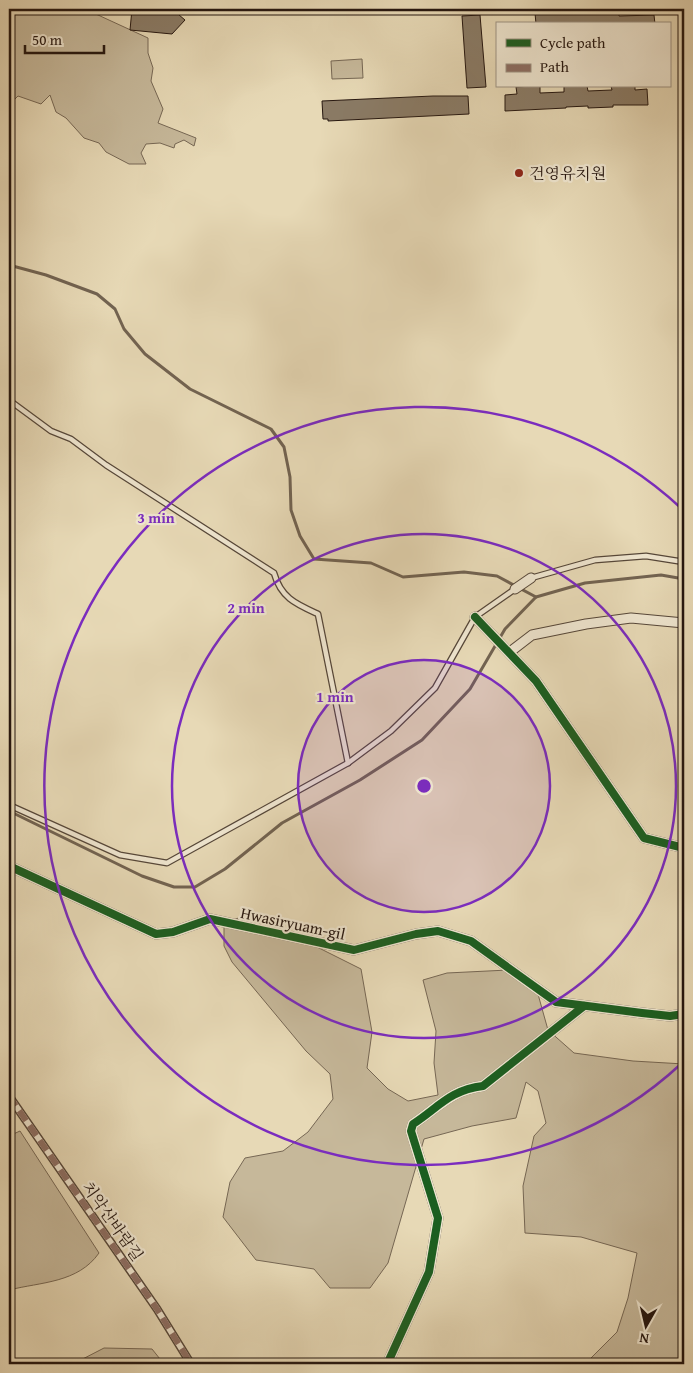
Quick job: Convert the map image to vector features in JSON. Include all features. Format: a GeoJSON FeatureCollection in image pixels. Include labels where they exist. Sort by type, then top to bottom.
{"type":"FeatureCollection","features":[{"type":"Feature","properties":{"kind":"street"},"geometry":{"type":"LineString","coordinates":[[515,589],[531,578]]}},
{"type":"Feature","properties":{"kind":"street"},"geometry":{"type":"LineString","coordinates":[[510,652],[532,635],[586,624],[632,618],[684,623]]}},
{"type":"Feature","properties":{"kind":"street"},"geometry":{"type":"LineString","coordinates":[[479,620],[536,681],[644,838],[684,848]]}},
{"type":"Feature","properties":{"kind":"street","name":"Hwasiryuam-gil"},"geometry":{"type":"LineString","coordinates":[[9,866],[156,934],[173,932],[210,919],[354,950],[416,934],[438,931],[462,936],[556,1002],[661,1015],[684,1014]]}},
{"type":"Feature","properties":{"kind":"street"},"geometry":{"type":"LineString","coordinates":[[391,1364],[389,1360],[429,1272],[438,1218],[412,1132],[412,1124],[454,1093],[464,1088],[483,1086],[584,1006]]}},
{"type":"Feature","properties":{"kind":"street","name":"치악산바람길"},"geometry":{"type":"LineString","coordinates":[[9,1096],[157,1309],[191,1364]]}},
{"type":"Feature","properties":{"kind":"lane"},"geometry":{"type":"LineString","coordinates":[[9,402],[14,403],[51,431],[71,439],[106,465],[274,574],[279,589],[299,606],[318,614],[348,763]]}},
{"type":"Feature","properties":{"kind":"lane"},"geometry":{"type":"LineString","coordinates":[[531,578],[595,560],[646,556],[684,562]]}},
{"type":"Feature","properties":{"kind":"lane"},"geometry":{"type":"LineString","coordinates":[[9,805],[120,855],[168,864],[348,763],[391,732],[435,688],[479,620],[515,589]]}},
{"type":"Feature","properties":{"kind":"shaded area"},"geometry":{"type":"Polygon","coordinates":[[[9,9],[85,9],[148,38],[148,53],[153,68],[151,81],[163,109],[158,123],[196,138],[194,146],[184,140],[175,144],[174,148],[160,143],[146,144],[141,153],[146,164],[129,164],[106,152],[99,143],[84,138],[66,118],[56,112],[50,95],[41,104],[18,96],[12,102],[9,102],[9,9]]]}},
{"type":"Feature","properties":{"kind":"shaded area"},"geometry":{"type":"Polygon","coordinates":[[[362,59],[363,78],[332,79],[331,61],[362,59]]]}},
{"type":"Feature","properties":{"kind":"shaded area"},"geometry":{"type":"Polygon","coordinates":[[[243,916],[271,924],[361,969],[372,1032],[367,1068],[388,1089],[408,1101],[438,1095],[434,1063],[436,1031],[423,980],[447,973],[508,970],[536,987],[548,1030],[574,1053],[633,1061],[684,1064],[684,1364],[585,1364],[617,1332],[628,1298],[637,1253],[581,1237],[525,1233],[523,1186],[534,1136],[546,1123],[538,1091],[526,1082],[516,1118],[472,1126],[424,1139],[388,1263],[370,1288],[330,1288],[314,1269],[256,1260],[223,1217],[230,1182],[245,1158],[283,1151],[308,1132],[333,1099],[330,1074],[306,1051],[232,962],[224,946],[224,924],[243,916]]]}},
{"type":"Feature","properties":{"kind":"shaded area"},"geometry":{"type":"Polygon","coordinates":[[[20,1131],[99,1253],[90,1263],[70,1276],[9,1290],[9,1136],[20,1131]]]}},
{"type":"Feature","properties":{"kind":"shaded area"},"geometry":{"type":"Polygon","coordinates":[[[104,1348],[152,1349],[164,1364],[73,1364],[104,1348]]]}},
{"type":"Feature","properties":{"kind":"building"},"geometry":{"type":"Polygon","coordinates":[[[132,9],[149,9],[149,11],[163,13],[167,9],[172,9],[185,20],[172,34],[130,30],[132,9]]]}},
{"type":"Feature","properties":{"kind":"building"},"geometry":{"type":"Polygon","coordinates":[[[547,9],[570,9],[570,12],[619,10],[619,16],[654,15],[655,22],[536,22],[535,13],[547,12],[547,9]]]}},
{"type":"Feature","properties":{"kind":"building"},"geometry":{"type":"Polygon","coordinates":[[[480,15],[486,87],[467,88],[462,16],[480,15]]]}},
{"type":"Feature","properties":{"kind":"building"},"geometry":{"type":"Polygon","coordinates":[[[516,88],[540,88],[540,93],[564,92],[564,88],[587,88],[588,91],[612,90],[612,88],[647,89],[648,105],[613,105],[613,107],[588,108],[588,106],[505,111],[505,95],[517,94],[516,88]]]}},
{"type":"Feature","properties":{"kind":"building"},"geometry":{"type":"Polygon","coordinates":[[[468,96],[469,114],[328,121],[328,119],[323,119],[322,101],[468,96]]]}},
{"type":"Feature","properties":{"kind":"waterway"},"geometry":{"type":"LineString","coordinates":[[9,265],[46,275],[97,294],[115,309],[124,329],[145,354],[190,389],[271,429],[284,447],[290,477],[291,510],[300,536],[314,559],[371,563],[403,577],[464,572],[497,576],[536,597]]}},
{"type":"Feature","properties":{"kind":"waterway"},"geometry":{"type":"LineString","coordinates":[[9,811],[142,876],[174,887],[195,887],[225,869],[282,823],[360,780],[422,740],[470,689],[505,629],[536,597],[585,583],[661,575],[684,579]]}},
{"type":"Feature","properties":{"kind":"marked path"},"geometry":{"type":"LineString","coordinates":[[9,1096],[157,1309],[191,1364]]}},
{"type":"Feature","properties":{"kind":"cycle path"},"geometry":{"type":"LineString","coordinates":[[475,617],[536,681],[644,838],[684,848]]}},
{"type":"Feature","properties":{"kind":"cycle path"},"geometry":{"type":"LineString","coordinates":[[9,866],[156,934],[173,932],[210,919],[354,950],[416,934],[438,931],[471,941],[556,1002],[670,1016],[684,1014]]}},
{"type":"Feature","properties":{"kind":"cycle path"},"geometry":{"type":"LineString","coordinates":[[391,1364],[389,1360],[429,1272],[438,1218],[411,1131],[413,1124],[453,1095],[483,1086],[584,1006]]}},
{"type":"Feature","properties":{"kind":"place","name":"건영유치원"},"geometry":{"type":"Point","coordinates":[519,173]}}]}
